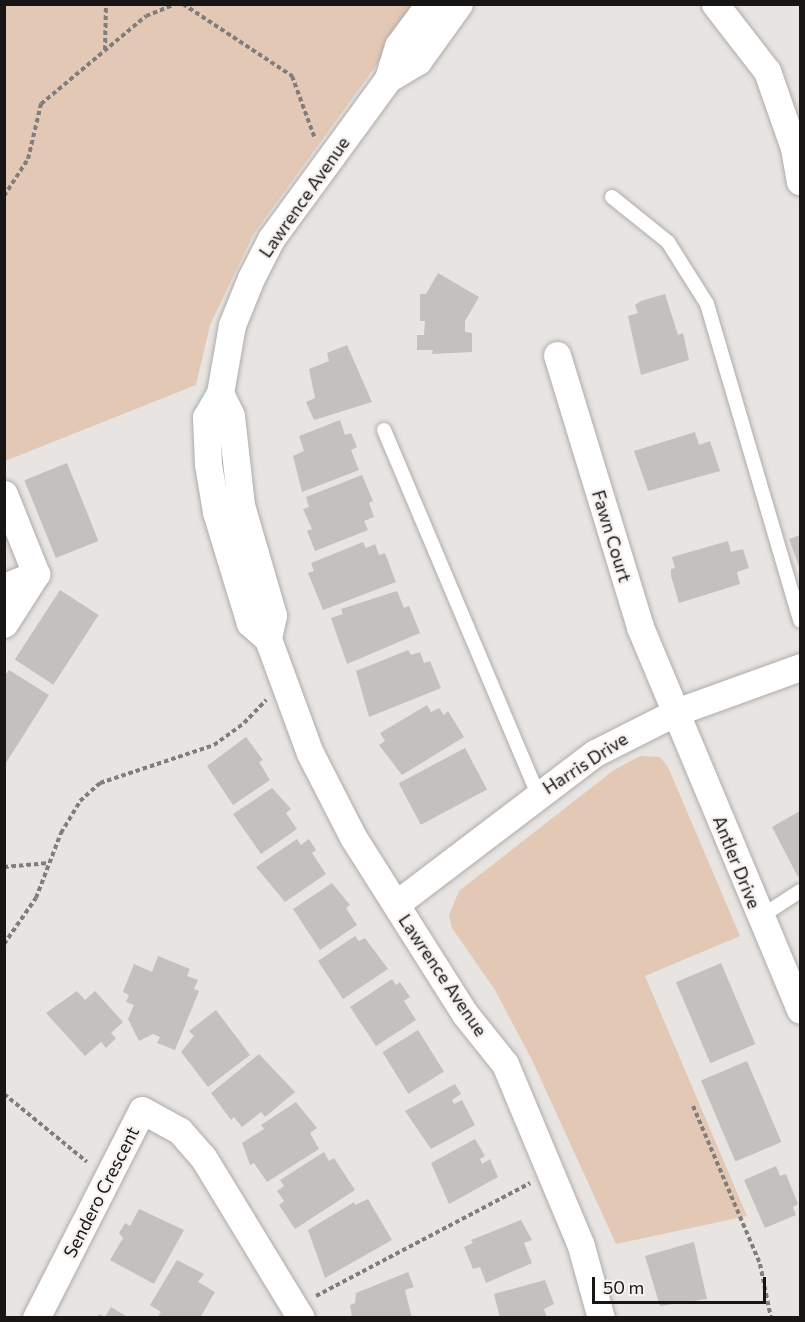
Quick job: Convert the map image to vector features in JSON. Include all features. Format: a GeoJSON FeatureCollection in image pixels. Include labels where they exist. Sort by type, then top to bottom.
{"type":"FeatureCollection","features":[{"type":"Feature","properties":{"kind":"street","name":"Lawrence Avenue"},"geometry":{"type":"LineString","coordinates":[[429,4],[398,46],[388,79],[271,239],[251,278],[232,325],[220,393],[206,417],[208,464],[216,512],[250,623],[267,639],[310,753],[353,837],[465,1014],[505,1064],[581,1246],[602,1317]]}},
{"type":"Feature","properties":{"kind":"street","name":"Lawrence Avenue"},"geometry":{"type":"LineString","coordinates":[[388,79],[418,61],[459,4]]}},
{"type":"Feature","properties":{"kind":"street"},"geometry":{"type":"LineString","coordinates":[[716,4],[767,71],[794,148],[801,181]]}},
{"type":"Feature","properties":{"kind":"street","name":"Fawn Court"},"geometry":{"type":"LineString","coordinates":[[557,355],[640,627],[676,712]]}},
{"type":"Feature","properties":{"kind":"street"},"geometry":{"type":"LineString","coordinates":[[4,494],[36,574]]}},
{"type":"Feature","properties":{"kind":"street"},"geometry":{"type":"LineString","coordinates":[[4,587],[36,574]]}},
{"type":"Feature","properties":{"kind":"street"},"geometry":{"type":"LineString","coordinates":[[4,624],[36,574]]}},
{"type":"Feature","properties":{"kind":"street","name":"Harris Drive"},"geometry":{"type":"LineString","coordinates":[[396,904],[595,753],[676,712],[801,667]]}},
{"type":"Feature","properties":{"kind":"street","name":"Antler Drive"},"geometry":{"type":"LineString","coordinates":[[676,712],[801,1010]]}},
{"type":"Feature","properties":{"kind":"street","name":"Sendero Crescent"},"geometry":{"type":"LineString","coordinates":[[36,1317],[109,1180],[142,1110],[180,1131],[203,1157],[301,1317]]}},
{"type":"Feature","properties":{"kind":"lane"},"geometry":{"type":"LineString","coordinates":[[612,197],[668,242],[707,304],[801,621]]}},
{"type":"Feature","properties":{"kind":"lane"},"geometry":{"type":"LineString","coordinates":[[384,430],[538,794]]}},
{"type":"Feature","properties":{"kind":"lane"},"geometry":{"type":"LineString","coordinates":[[760,916],[801,891]]}},
{"type":"Feature","properties":{"kind":"path"},"geometry":{"type":"LineString","coordinates":[[105,50],[106,4]]}},
{"type":"Feature","properties":{"kind":"path"},"geometry":{"type":"LineString","coordinates":[[4,196],[28,159],[41,104],[146,16],[175,4]]}},
{"type":"Feature","properties":{"kind":"path"},"geometry":{"type":"LineString","coordinates":[[183,4],[292,76],[323,167]]}},
{"type":"Feature","properties":{"kind":"path"},"geometry":{"type":"LineString","coordinates":[[4,276],[4,284]]}},
{"type":"Feature","properties":{"kind":"path"},"geometry":{"type":"LineString","coordinates":[[4,944],[36,898],[49,863],[80,801],[100,783],[214,745],[244,723],[266,700],[285,691]]}},
{"type":"Feature","properties":{"kind":"path"},"geometry":{"type":"LineString","coordinates":[[4,867],[49,863]]}},
{"type":"Feature","properties":{"kind":"path"},"geometry":{"type":"LineString","coordinates":[[4,1094],[109,1180]]}},
{"type":"Feature","properties":{"kind":"path"},"geometry":{"type":"LineString","coordinates":[[693,1106],[760,1264],[771,1317]]}},
{"type":"Feature","properties":{"kind":"path"},"geometry":{"type":"LineString","coordinates":[[337,1285],[502,1197]]}},
{"type":"Feature","properties":{"kind":"shaded area"},"geometry":{"type":"Polygon","coordinates":[[[5,5],[420,5],[253,235],[210,325],[196,385],[5,461],[5,5]]]}},
{"type":"Feature","properties":{"kind":"shaded area"},"geometry":{"type":"Polygon","coordinates":[[[640,756],[660,757],[668,767],[740,936],[645,976],[747,1216],[616,1244],[533,1062],[495,990],[452,928],[449,915],[459,891],[614,770],[640,756]]]}},
{"type":"Feature","properties":{"kind":"building"},"geometry":{"type":"Polygon","coordinates":[[[438,273],[479,297],[465,321],[465,332],[472,333],[472,352],[432,354],[433,350],[417,350],[417,335],[424,335],[425,321],[420,321],[420,294],[426,294],[438,273]]]}},
{"type":"Feature","properties":{"kind":"building"},"geometry":{"type":"Polygon","coordinates":[[[665,294],[678,335],[683,333],[689,360],[641,375],[628,316],[638,313],[635,305],[641,301],[665,294]]]}},
{"type":"Feature","properties":{"kind":"building"},"geometry":{"type":"Polygon","coordinates":[[[347,345],[372,402],[314,420],[306,402],[315,398],[309,369],[329,361],[327,353],[347,345]]]}},
{"type":"Feature","properties":{"kind":"building"},"geometry":{"type":"Polygon","coordinates":[[[340,420],[345,435],[351,433],[357,447],[351,450],[359,470],[302,492],[293,456],[304,451],[299,436],[340,420]]]}},
{"type":"Feature","properties":{"kind":"building"},"geometry":{"type":"Polygon","coordinates":[[[695,432],[699,445],[710,441],[720,471],[648,491],[634,451],[695,432]]]}},
{"type":"Feature","properties":{"kind":"building"},"geometry":{"type":"Polygon","coordinates":[[[67,463],[98,541],[56,558],[24,480],[67,463]]]}},
{"type":"Feature","properties":{"kind":"building"},"geometry":{"type":"Polygon","coordinates":[[[362,475],[373,501],[369,503],[374,517],[364,521],[368,530],[315,551],[307,531],[312,529],[303,509],[309,507],[306,497],[362,475]]]}},
{"type":"Feature","properties":{"kind":"building"},"geometry":{"type":"Polygon","coordinates":[[[800,535],[800,569],[789,539],[800,535]]]}},
{"type":"Feature","properties":{"kind":"building"},"geometry":{"type":"Polygon","coordinates":[[[728,541],[731,552],[743,549],[749,568],[737,572],[740,584],[679,603],[671,576],[671,569],[675,568],[672,557],[728,541]]]}},
{"type":"Feature","properties":{"kind":"building"},"geometry":{"type":"Polygon","coordinates":[[[363,542],[366,548],[375,544],[379,555],[385,553],[396,582],[323,610],[308,573],[314,571],[311,563],[363,542]]]}},
{"type":"Feature","properties":{"kind":"building"},"geometry":{"type":"Polygon","coordinates":[[[60,590],[99,615],[53,685],[15,660],[60,590]]]}},
{"type":"Feature","properties":{"kind":"building"},"geometry":{"type":"Polygon","coordinates":[[[397,591],[404,608],[409,606],[420,633],[347,664],[331,618],[343,614],[341,609],[397,591]]]}},
{"type":"Feature","properties":{"kind":"building"},"geometry":{"type":"Polygon","coordinates":[[[408,650],[411,655],[420,652],[424,663],[430,661],[441,688],[369,717],[356,671],[408,650]]]}},
{"type":"Feature","properties":{"kind":"building"},"geometry":{"type":"Polygon","coordinates":[[[9,670],[49,695],[4,766],[4,677],[9,670]]]}},
{"type":"Feature","properties":{"kind":"building"},"geometry":{"type":"Polygon","coordinates":[[[427,705],[431,712],[439,708],[444,715],[448,711],[464,737],[402,775],[379,745],[385,741],[380,733],[427,705]]]}},
{"type":"Feature","properties":{"kind":"building"},"geometry":{"type":"Polygon","coordinates":[[[246,737],[263,760],[259,762],[270,780],[233,805],[207,766],[246,737]]]}},
{"type":"Feature","properties":{"kind":"building"},"geometry":{"type":"Polygon","coordinates":[[[465,748],[487,789],[421,825],[399,783],[465,748]]]}},
{"type":"Feature","properties":{"kind":"building"},"geometry":{"type":"Polygon","coordinates":[[[272,788],[291,809],[286,813],[297,829],[261,854],[233,814],[272,788]]]}},
{"type":"Feature","properties":{"kind":"building"},"geometry":{"type":"Polygon","coordinates":[[[800,811],[800,876],[798,877],[772,827],[800,811]]]}},
{"type":"Feature","properties":{"kind":"building"},"geometry":{"type":"Polygon","coordinates":[[[297,839],[301,845],[309,839],[316,850],[312,853],[326,874],[285,902],[256,867],[297,839]]]}},
{"type":"Feature","properties":{"kind":"building"},"geometry":{"type":"Polygon","coordinates":[[[332,883],[350,905],[346,908],[357,925],[320,950],[293,909],[332,883]]]}},
{"type":"Feature","properties":{"kind":"building"},"geometry":{"type":"Polygon","coordinates":[[[355,936],[359,941],[365,938],[388,969],[343,999],[318,961],[355,936]]]}},
{"type":"Feature","properties":{"kind":"building"},"geometry":{"type":"Polygon","coordinates":[[[158,956],[190,969],[187,976],[198,980],[194,989],[199,991],[175,1050],[157,1043],[160,1037],[153,1034],[139,1041],[128,1019],[134,1005],[126,1002],[129,995],[123,992],[134,964],[152,972],[158,956]]]}},
{"type":"Feature","properties":{"kind":"building"},"geometry":{"type":"Polygon","coordinates":[[[721,963],[755,1044],[710,1063],[676,982],[721,963]]]}},
{"type":"Feature","properties":{"kind":"building"},"geometry":{"type":"Polygon","coordinates":[[[392,979],[396,985],[400,982],[410,997],[404,1001],[416,1020],[376,1046],[350,1007],[392,979]]]}},
{"type":"Feature","properties":{"kind":"building"},"geometry":{"type":"Polygon","coordinates":[[[77,991],[85,1000],[95,991],[123,1022],[111,1033],[116,1038],[106,1048],[101,1042],[85,1056],[46,1013],[77,991]]]}},
{"type":"Feature","properties":{"kind":"building"},"geometry":{"type":"Polygon","coordinates":[[[216,1010],[250,1055],[208,1087],[181,1052],[194,1036],[189,1031],[216,1010]]]}},
{"type":"Feature","properties":{"kind":"building"},"geometry":{"type":"Polygon","coordinates":[[[418,1030],[444,1072],[408,1094],[382,1052],[418,1030]]]}},
{"type":"Feature","properties":{"kind":"building"},"geometry":{"type":"Polygon","coordinates":[[[259,1054],[295,1092],[265,1117],[261,1112],[242,1127],[234,1117],[231,1120],[211,1093],[259,1054]]]}},
{"type":"Feature","properties":{"kind":"building"},"geometry":{"type":"Polygon","coordinates":[[[747,1061],[781,1142],[735,1162],[701,1081],[747,1061]]]}},
{"type":"Feature","properties":{"kind":"building"},"geometry":{"type":"Polygon","coordinates":[[[455,1084],[461,1094],[452,1100],[454,1104],[462,1100],[475,1125],[431,1149],[405,1111],[455,1084]]]}},
{"type":"Feature","properties":{"kind":"building"},"geometry":{"type":"Polygon","coordinates":[[[296,1102],[317,1128],[310,1133],[319,1149],[267,1182],[254,1163],[250,1165],[242,1143],[264,1129],[261,1125],[296,1102]]]}},
{"type":"Feature","properties":{"kind":"building"},"geometry":{"type":"Polygon","coordinates":[[[475,1139],[485,1156],[480,1159],[482,1164],[490,1159],[498,1177],[449,1204],[431,1163],[475,1139]]]}},
{"type":"Feature","properties":{"kind":"building"},"geometry":{"type":"Polygon","coordinates":[[[324,1152],[329,1161],[334,1158],[355,1190],[295,1229],[279,1205],[284,1201],[277,1191],[284,1186],[280,1180],[324,1152]]]}},
{"type":"Feature","properties":{"kind":"building"},"geometry":{"type":"Polygon","coordinates":[[[776,1166],[780,1176],[786,1174],[798,1204],[793,1207],[796,1215],[765,1228],[744,1180],[776,1166]]]}},
{"type":"Feature","properties":{"kind":"building"},"geometry":{"type":"Polygon","coordinates":[[[368,1199],[392,1240],[325,1278],[308,1230],[354,1202],[355,1205],[368,1199]]]}},
{"type":"Feature","properties":{"kind":"building"},"geometry":{"type":"Polygon","coordinates":[[[139,1209],[184,1230],[154,1284],[110,1260],[123,1238],[119,1233],[125,1223],[130,1226],[139,1209]]]}},
{"type":"Feature","properties":{"kind":"building"},"geometry":{"type":"Polygon","coordinates":[[[521,1220],[532,1240],[524,1243],[532,1263],[486,1283],[480,1267],[473,1269],[464,1247],[473,1243],[471,1240],[521,1220]]]}},
{"type":"Feature","properties":{"kind":"building"},"geometry":{"type":"Polygon","coordinates":[[[694,1242],[707,1299],[660,1306],[645,1256],[694,1242]]]}},
{"type":"Feature","properties":{"kind":"building"},"geometry":{"type":"Polygon","coordinates":[[[177,1260],[204,1274],[198,1282],[215,1292],[200,1318],[157,1318],[161,1312],[150,1305],[177,1260]]]}},
{"type":"Feature","properties":{"kind":"building"},"geometry":{"type":"Polygon","coordinates":[[[408,1272],[414,1287],[405,1290],[412,1318],[352,1318],[350,1305],[355,1303],[356,1293],[408,1272]]]}},
{"type":"Feature","properties":{"kind":"building"},"geometry":{"type":"Polygon","coordinates":[[[545,1280],[554,1304],[544,1309],[547,1318],[500,1318],[494,1294],[545,1280]]]}},
{"type":"Feature","properties":{"kind":"building"},"geometry":{"type":"Polygon","coordinates":[[[111,1307],[129,1318],[97,1318],[99,1314],[105,1317],[111,1307]]]}}]}
